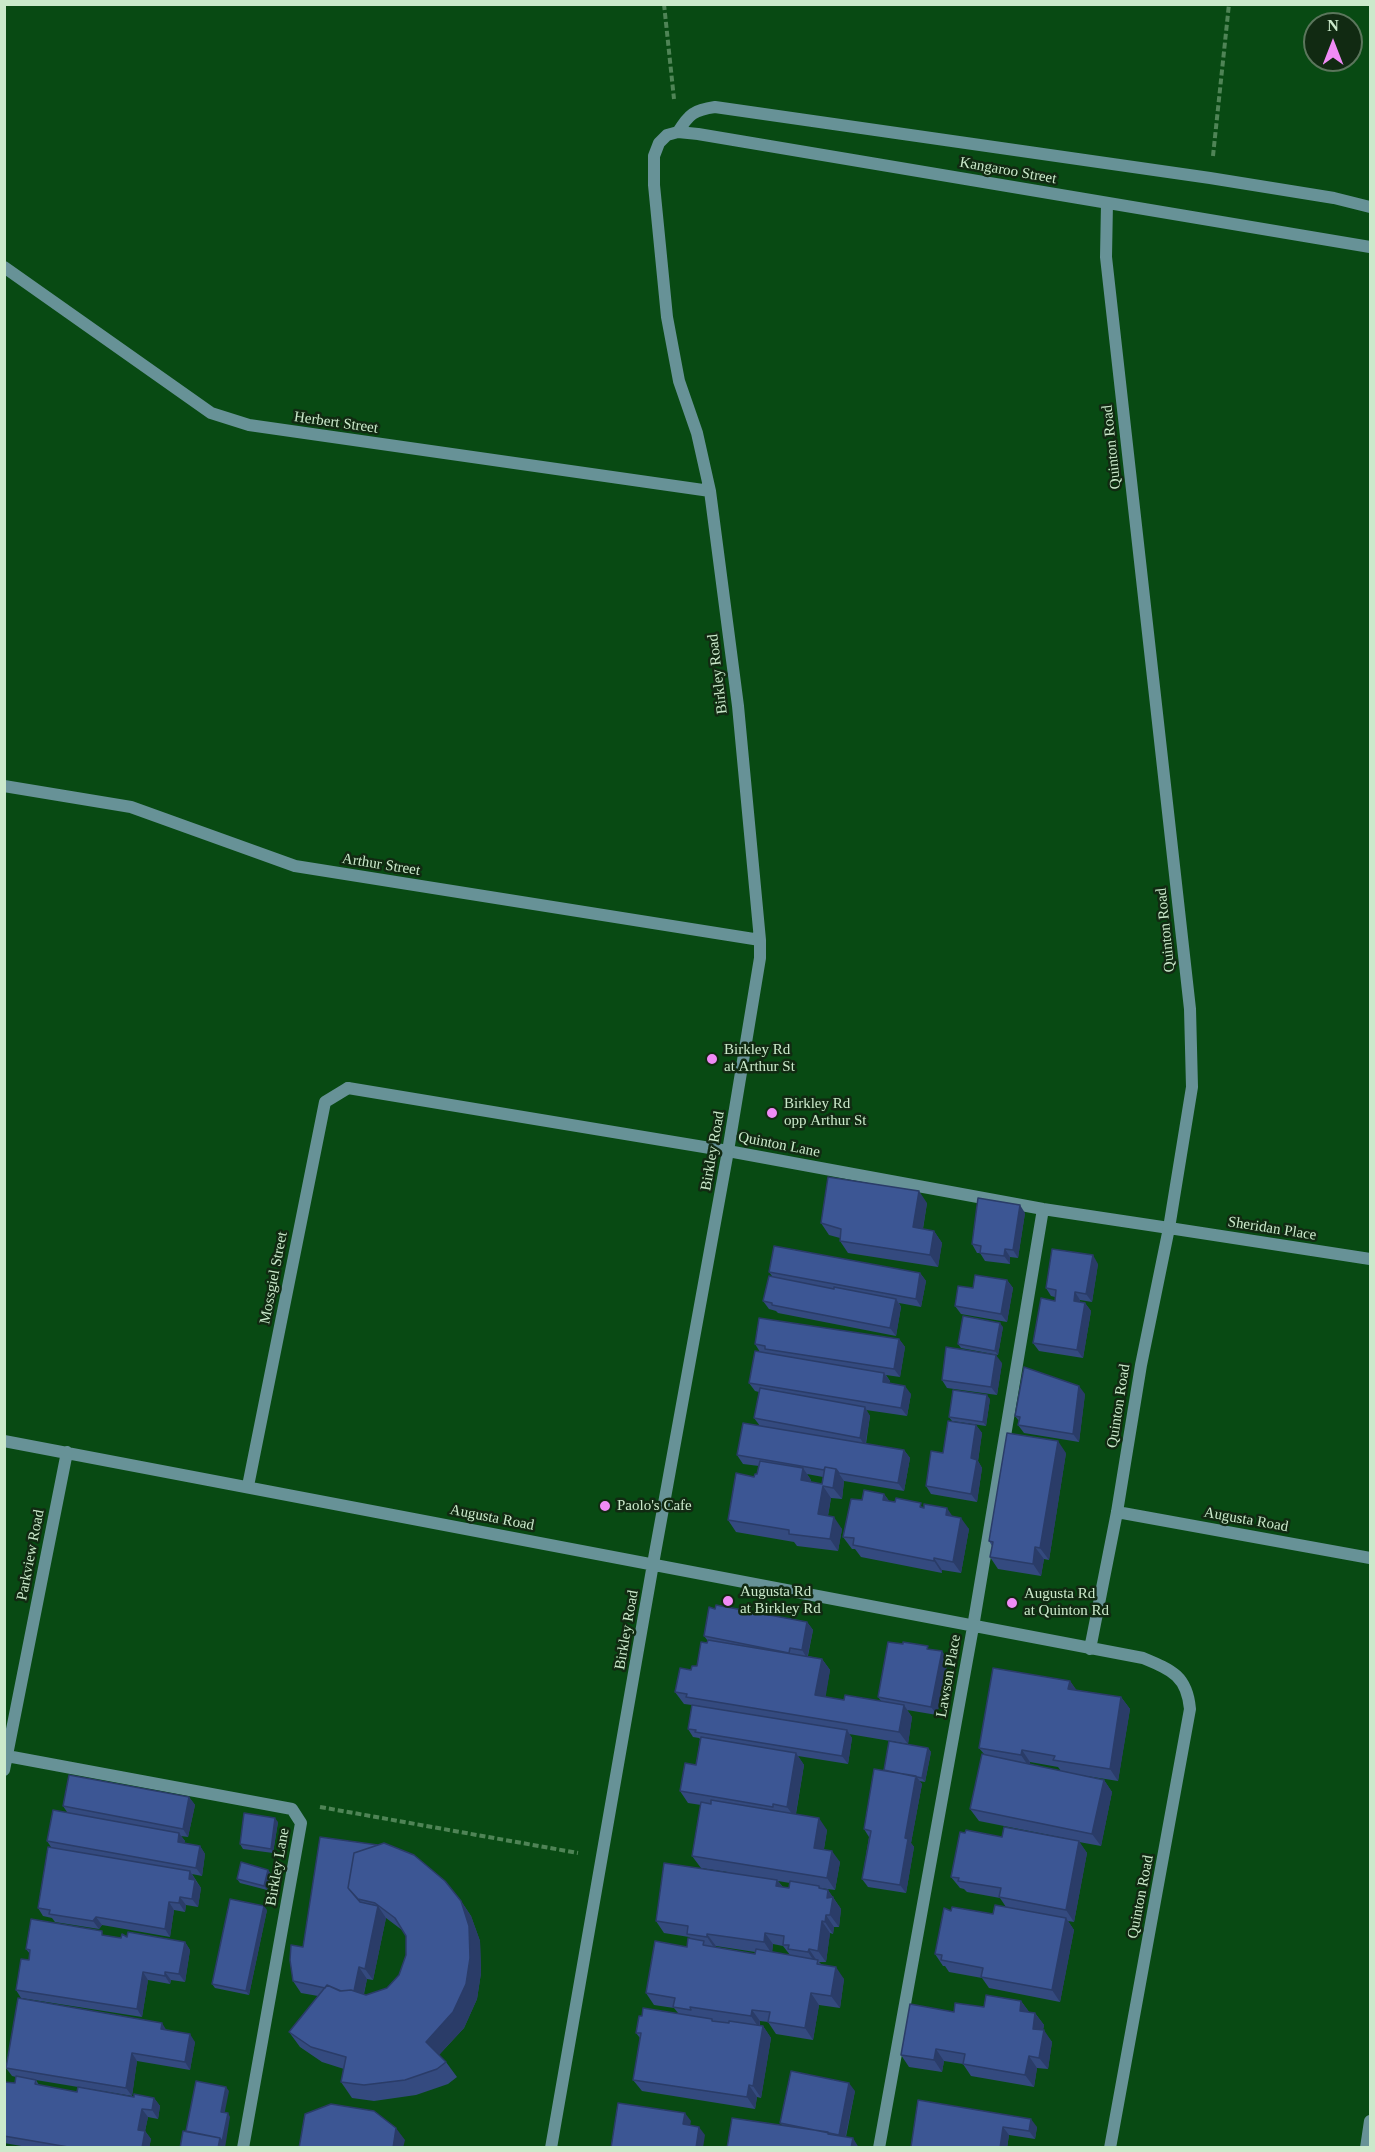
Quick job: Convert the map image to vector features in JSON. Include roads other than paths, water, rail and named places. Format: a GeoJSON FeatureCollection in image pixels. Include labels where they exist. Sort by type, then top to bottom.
{"type":"FeatureCollection","features":[{"type":"Feature","properties":{"kind":"street"},"geometry":{"type":"LineString","coordinates":[[678,132],[686,118],[699,110],[715,107],[1210,178],[1334,198],[1371,207]]}},
{"type":"Feature","properties":{"kind":"street","name":"Birkley Road"},"geometry":{"type":"LineString","coordinates":[[551,2148],[759,977],[760,940],[738,706],[710,491],[697,433],[679,381],[667,317],[654,185],[654,156],[659,143],[667,135],[678,132]]}},
{"type":"Feature","properties":{"kind":"street","name":"Kangaroo Street"},"geometry":{"type":"LineString","coordinates":[[678,132],[1371,247]]}},
{"type":"Feature","properties":{"kind":"street","name":"Quinton Road"},"geometry":{"type":"LineString","coordinates":[[1090,1648],[1117,1512],[1141,1365],[1169,1228],[1192,1087],[1190,1009],[1106,257],[1107,203]]}},
{"type":"Feature","properties":{"kind":"street","name":"Herbert Street"},"geometry":{"type":"LineString","coordinates":[[4,267],[211,413],[249,425],[710,491]]}},
{"type":"Feature","properties":{"kind":"street","name":"Arthur Street"},"geometry":{"type":"LineString","coordinates":[[4,786],[130,807],[295,866],[760,940]]}},
{"type":"Feature","properties":{"kind":"street","name":"Quinton Lane"},"geometry":{"type":"LineString","coordinates":[[348,1088],[728,1151],[1043,1209],[1169,1228]]}},
{"type":"Feature","properties":{"kind":"street","name":"Mossgiel Street"},"geometry":{"type":"LineString","coordinates":[[248,1486],[325,1102],[348,1088]]}},
{"type":"Feature","properties":{"kind":"street","name":"Lawson Place"},"geometry":{"type":"LineString","coordinates":[[879,2148],[973,1627],[1043,1209]]}},
{"type":"Feature","properties":{"kind":"street","name":"Sheridan Place"},"geometry":{"type":"LineString","coordinates":[[1169,1228],[1371,1259]]}},
{"type":"Feature","properties":{"kind":"street","name":"Augusta Road"},"geometry":{"type":"LineString","coordinates":[[4,1441],[248,1486],[973,1627]]}},
{"type":"Feature","properties":{"kind":"street","name":"Parkview Road"},"geometry":{"type":"LineString","coordinates":[[4,1770],[67,1452]]}},
{"type":"Feature","properties":{"kind":"street","name":"Augusta Road"},"geometry":{"type":"LineString","coordinates":[[1117,1512],[1371,1558]]}},
{"type":"Feature","properties":{"kind":"street","name":"Quinton Road"},"geometry":{"type":"LineString","coordinates":[[973,1627],[1143,1658],[1172,1672],[1183,1681],[1189,1693],[1191,1709],[1110,2148]]}},
{"type":"Feature","properties":{"kind":"street","name":"Birkley Lane"},"geometry":{"type":"LineString","coordinates":[[7,1756],[292,1809],[302,1822],[243,2148]]}},
{"type":"Feature","properties":{"kind":"street"},"geometry":{"type":"LineString","coordinates":[[1366,2148],[1371,2121]]}},
{"type":"Feature","properties":{"kind":"place","name":"Birkley Rd at Arthur St"},"geometry":{"type":"Point","coordinates":[712,1059]}},
{"type":"Feature","properties":{"kind":"place","name":"Birkley Rd opp Arthur St"},"geometry":{"type":"Point","coordinates":[772,1113]}},
{"type":"Feature","properties":{"kind":"place","name":"Paolo's Cafe"},"geometry":{"type":"Point","coordinates":[605,1506]}},
{"type":"Feature","properties":{"kind":"place","name":"Augusta Rd at Birkley Rd"},"geometry":{"type":"Point","coordinates":[728,1601]}},
{"type":"Feature","properties":{"kind":"place","name":"Augusta Rd at Quinton Rd"},"geometry":{"type":"Point","coordinates":[1012,1603]}}]}
